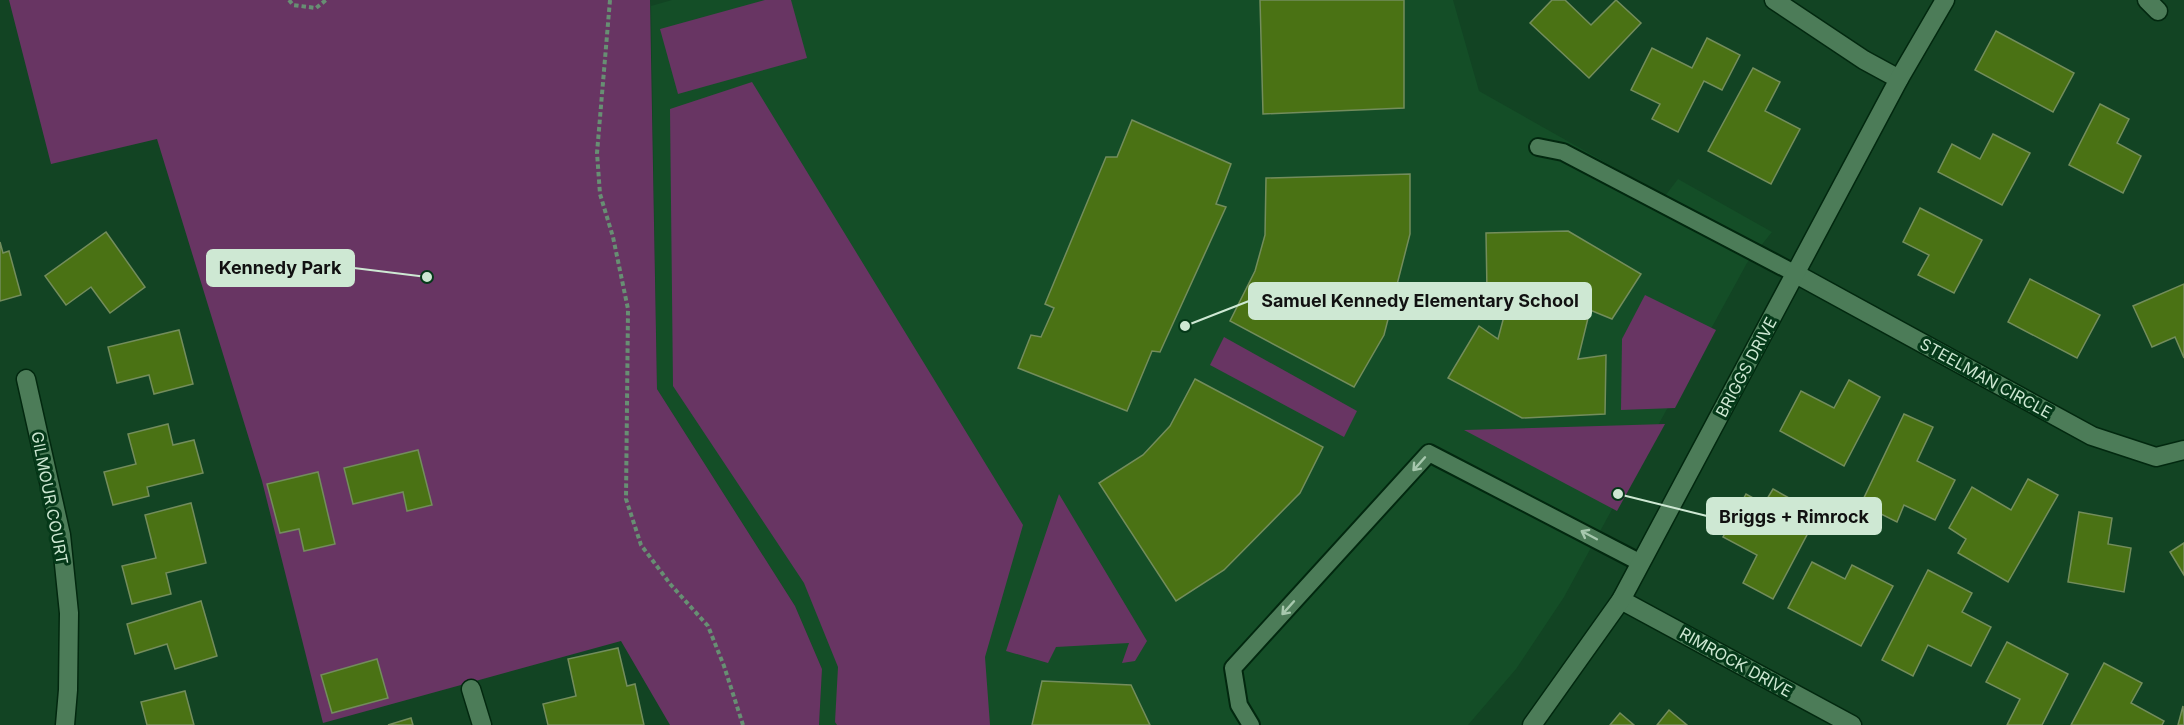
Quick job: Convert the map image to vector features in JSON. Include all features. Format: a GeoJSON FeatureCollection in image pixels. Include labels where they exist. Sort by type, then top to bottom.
{"type":"FeatureCollection","features":[{"type":"Feature","properties":{"kind":"street"},"geometry":{"type":"LineString","coordinates":[[1774,0],[1864,60],[1899,79]]}},
{"type":"Feature","properties":{"kind":"street","name":"BRIGGS DRIVE"},"geometry":{"type":"LineString","coordinates":[[1532,725],[1621,600],[1899,79],[1945,0]]}},
{"type":"Feature","properties":{"kind":"street","name":"STEELMAN CIRCLE"},"geometry":{"type":"LineString","coordinates":[[1796,274],[2092,436],[2156,457],[2184,450]]}},
{"type":"Feature","properties":{"kind":"street","name":"GILMOUR COURT"},"geometry":{"type":"LineString","coordinates":[[26,379],[61,535],[69,613],[65,725]]}},
{"type":"Feature","properties":{"kind":"street","name":"RIMROCK DRIVE"},"geometry":{"type":"LineString","coordinates":[[1621,600],[1852,725]]}},
{"type":"Feature","properties":{"kind":"street"},"geometry":{"type":"LineString","coordinates":[[471,689],[482,725]]}},
{"type":"Feature","properties":{"kind":"lane"},"geometry":{"type":"LineString","coordinates":[[1538,147],[1563,152],[1796,274]]}},
{"type":"Feature","properties":{"kind":"lane"},"geometry":{"type":"LineString","coordinates":[[1251,725],[1239,705],[1233,668],[1429,453],[1641,563]]}},
{"type":"Feature","properties":{"kind":"path"},"geometry":{"type":"LineString","coordinates":[[289,0],[293,5],[316,8],[326,0]]}},
{"type":"Feature","properties":{"kind":"path"},"geometry":{"type":"LineString","coordinates":[[610,0],[597,153],[600,194],[613,237],[628,309],[626,499],[641,545],[671,585],[708,626],[743,725]]}},
{"type":"Feature","properties":{"kind":"shaded area"},"geometry":{"type":"Polygon","coordinates":[[[9,0],[650,0],[657,389],[795,606],[822,669],[819,725],[670,725],[621,641],[323,723],[262,481],[157,139],[51,164],[9,0]]]}},
{"type":"Feature","properties":{"kind":"shaded area"},"geometry":{"type":"Polygon","coordinates":[[[672,0],[1453,0],[1479,91],[1665,196],[1678,179],[1772,232],[1747,263],[1564,597],[1516,669],[1468,725],[819,725],[822,669],[795,606],[657,389],[651,6],[672,0]]]}},
{"type":"Feature","properties":{"kind":"shaded area"},"geometry":{"type":"Polygon","coordinates":[[[765,0],[791,0],[807,58],[678,94],[660,29],[765,0]]]}},
{"type":"Feature","properties":{"kind":"shaded area"},"geometry":{"type":"Polygon","coordinates":[[[752,82],[1023,525],[985,657],[990,725],[837,725],[835,722],[838,667],[804,583],[673,386],[670,109],[752,82]]]}},
{"type":"Feature","properties":{"kind":"shaded area"},"geometry":{"type":"Polygon","coordinates":[[[1645,295],[1716,330],[1675,408],[1621,410],[1622,339],[1645,295]]]}},
{"type":"Feature","properties":{"kind":"shaded area"},"geometry":{"type":"Polygon","coordinates":[[[1224,337],[1357,411],[1344,437],[1210,365],[1224,337]]]}},
{"type":"Feature","properties":{"kind":"shaded area"},"geometry":{"type":"Polygon","coordinates":[[[1665,424],[1617,511],[1464,430],[1665,424]]]}},
{"type":"Feature","properties":{"kind":"shaded area"},"geometry":{"type":"Polygon","coordinates":[[[1059,494],[1147,641],[1135,661],[1122,663],[1129,643],[1056,647],[1048,663],[1006,651],[1059,494]]]}},
{"type":"Feature","properties":{"kind":"building"},"geometry":{"type":"Polygon","coordinates":[[[1260,0],[1404,0],[1404,108],[1263,114],[1260,0]]]}},
{"type":"Feature","properties":{"kind":"building"},"geometry":{"type":"Polygon","coordinates":[[[1552,0],[1565,0],[1591,25],[1616,0],[1641,23],[1589,78],[1530,23],[1552,0]]]}},
{"type":"Feature","properties":{"kind":"building"},"geometry":{"type":"Polygon","coordinates":[[[1996,31],[2074,73],[2053,112],[1975,70],[1996,31]]]}},
{"type":"Feature","properties":{"kind":"building"},"geometry":{"type":"Polygon","coordinates":[[[1707,38],[1740,55],[1722,90],[1704,81],[1678,132],[1652,119],[1660,104],[1631,90],[1652,48],[1692,68],[1707,38]]]}},
{"type":"Feature","properties":{"kind":"building"},"geometry":{"type":"Polygon","coordinates":[[[1753,68],[1780,82],[1765,111],[1800,129],[1771,184],[1708,151],[1753,68]]]}},
{"type":"Feature","properties":{"kind":"building"},"geometry":{"type":"Polygon","coordinates":[[[2100,104],[2129,119],[2117,143],[2141,156],[2123,193],[2069,165],[2100,104]]]}},
{"type":"Feature","properties":{"kind":"building"},"geometry":{"type":"Polygon","coordinates":[[[1132,120],[1231,164],[1216,204],[1226,207],[1160,352],[1152,351],[1127,411],[1018,368],[1031,335],[1041,337],[1054,308],[1045,304],[1106,157],[1117,157],[1132,120]]]}},
{"type":"Feature","properties":{"kind":"building"},"geometry":{"type":"Polygon","coordinates":[[[1993,134],[2030,153],[2002,205],[1938,172],[1952,144],[1980,159],[1993,134]]]}},
{"type":"Feature","properties":{"kind":"building"},"geometry":{"type":"Polygon","coordinates":[[[1410,174],[1410,234],[1384,335],[1354,387],[1230,321],[1255,271],[1265,235],[1266,178],[1410,174]]]}},
{"type":"Feature","properties":{"kind":"building"},"geometry":{"type":"Polygon","coordinates":[[[1920,208],[1982,240],[1954,293],[1918,275],[1929,255],[1903,242],[1920,208]]]}},
{"type":"Feature","properties":{"kind":"building"},"geometry":{"type":"Polygon","coordinates":[[[1568,231],[1641,274],[1612,319],[1590,310],[1578,359],[1606,355],[1605,414],[1522,418],[1448,378],[1479,326],[1498,339],[1511,290],[1487,291],[1486,233],[1568,231]]]}},
{"type":"Feature","properties":{"kind":"building"},"geometry":{"type":"Polygon","coordinates":[[[106,232],[145,287],[110,313],[91,287],[66,305],[45,276],[106,232]]]}},
{"type":"Feature","properties":{"kind":"building"},"geometry":{"type":"Polygon","coordinates":[[[0,242],[3,253],[9,251],[21,295],[0,301],[0,242]]]}},
{"type":"Feature","properties":{"kind":"building"},"geometry":{"type":"Polygon","coordinates":[[[2030,279],[2100,315],[2077,358],[2008,322],[2030,279]]]}},
{"type":"Feature","properties":{"kind":"building"},"geometry":{"type":"Polygon","coordinates":[[[2184,284],[2184,358],[2175,337],[2152,347],[2133,306],[2184,284]]]}},
{"type":"Feature","properties":{"kind":"building"},"geometry":{"type":"Polygon","coordinates":[[[179,330],[193,384],[154,394],[149,375],[117,383],[108,347],[179,330]]]}},
{"type":"Feature","properties":{"kind":"building"},"geometry":{"type":"Polygon","coordinates":[[[1195,379],[1323,447],[1300,493],[1224,570],[1176,601],[1099,483],[1143,455],[1170,426],[1195,379]]]}},
{"type":"Feature","properties":{"kind":"building"},"geometry":{"type":"Polygon","coordinates":[[[1849,380],[1880,397],[1844,466],[1780,431],[1801,391],[1834,408],[1849,380]]]}},
{"type":"Feature","properties":{"kind":"building"},"geometry":{"type":"Polygon","coordinates":[[[1904,414],[1933,427],[1917,461],[1955,480],[1935,520],[1904,505],[1897,522],[1861,504],[1904,414]]]}},
{"type":"Feature","properties":{"kind":"building"},"geometry":{"type":"Polygon","coordinates":[[[168,424],[173,445],[194,440],[203,473],[147,487],[149,496],[113,505],[104,472],[136,464],[128,434],[168,424]]]}},
{"type":"Feature","properties":{"kind":"building"},"geometry":{"type":"Polygon","coordinates":[[[418,450],[432,505],[407,511],[403,492],[353,504],[344,468],[418,450]]]}},
{"type":"Feature","properties":{"kind":"building"},"geometry":{"type":"Polygon","coordinates":[[[318,472],[335,544],[304,551],[299,529],[280,533],[267,484],[318,472]]]}},
{"type":"Feature","properties":{"kind":"building"},"geometry":{"type":"Polygon","coordinates":[[[2028,479],[2058,495],[2008,582],[1958,553],[1966,539],[1949,528],[1972,487],[2011,510],[2028,479]]]}},
{"type":"Feature","properties":{"kind":"building"},"geometry":{"type":"Polygon","coordinates":[[[1773,489],[1818,514],[1773,599],[1743,583],[1757,555],[1723,537],[1746,494],[1764,504],[1773,489]]]}},
{"type":"Feature","properties":{"kind":"building"},"geometry":{"type":"Polygon","coordinates":[[[191,503],[206,563],[166,573],[171,594],[132,604],[122,566],[156,558],[145,515],[191,503]]]}},
{"type":"Feature","properties":{"kind":"building"},"geometry":{"type":"Polygon","coordinates":[[[2079,512],[2112,518],[2108,544],[2131,548],[2124,592],[2068,582],[2079,512]]]}},
{"type":"Feature","properties":{"kind":"building"},"geometry":{"type":"Polygon","coordinates":[[[2184,543],[2184,575],[2170,552],[2184,543]]]}},
{"type":"Feature","properties":{"kind":"building"},"geometry":{"type":"Polygon","coordinates":[[[1812,562],[1845,579],[1852,565],[1893,586],[1861,646],[1788,608],[1812,562]]]}},
{"type":"Feature","properties":{"kind":"building"},"geometry":{"type":"Polygon","coordinates":[[[1928,570],[1972,593],[1962,612],[1991,627],[1971,666],[1928,645],[1913,676],[1882,660],[1928,570]]]}},
{"type":"Feature","properties":{"kind":"building"},"geometry":{"type":"Polygon","coordinates":[[[201,601],[217,656],[175,669],[167,644],[135,654],[127,624],[201,601]]]}},
{"type":"Feature","properties":{"kind":"building"},"geometry":{"type":"Polygon","coordinates":[[[2007,642],[2068,674],[2042,725],[2007,725],[2020,699],[1986,682],[2007,642]]]}},
{"type":"Feature","properties":{"kind":"building"},"geometry":{"type":"Polygon","coordinates":[[[618,648],[627,686],[635,684],[644,725],[548,725],[543,704],[576,696],[568,659],[618,648]]]}},
{"type":"Feature","properties":{"kind":"building"},"geometry":{"type":"Polygon","coordinates":[[[377,659],[388,698],[332,713],[321,675],[377,659]]]}},
{"type":"Feature","properties":{"kind":"building"},"geometry":{"type":"Polygon","coordinates":[[[2104,663],[2142,683],[2131,703],[2164,721],[2162,725],[2071,725],[2104,663]]]}},
{"type":"Feature","properties":{"kind":"building"},"geometry":{"type":"Polygon","coordinates":[[[1042,681],[1131,685],[1150,725],[1032,725],[1042,681]]]}},
{"type":"Feature","properties":{"kind":"building"},"geometry":{"type":"Polygon","coordinates":[[[185,691],[194,725],[147,725],[141,702],[185,691]]]}},
{"type":"Feature","properties":{"kind":"building"},"geometry":{"type":"Polygon","coordinates":[[[2183,706],[2184,725],[2178,725],[2183,706]]]}},
{"type":"Feature","properties":{"kind":"building"},"geometry":{"type":"Polygon","coordinates":[[[1669,710],[1687,725],[1657,725],[1669,710]]]}},
{"type":"Feature","properties":{"kind":"building"},"geometry":{"type":"Polygon","coordinates":[[[1620,713],[1634,725],[1610,725],[1620,713]]]}},
{"type":"Feature","properties":{"kind":"building"},"geometry":{"type":"Polygon","coordinates":[[[411,718],[413,725],[388,725],[411,718]]]}},
{"type":"Feature","properties":{"kind":"place","name":"Kennedy Park"},"geometry":{"type":"Point","coordinates":[427,277]}},
{"type":"Feature","properties":{"kind":"place","name":"Samuel Kennedy Elementary School"},"geometry":{"type":"Point","coordinates":[1185,326]}},
{"type":"Feature","properties":{"kind":"place","name":"Briggs + Rimrock"},"geometry":{"type":"Point","coordinates":[1618,494]}}]}
